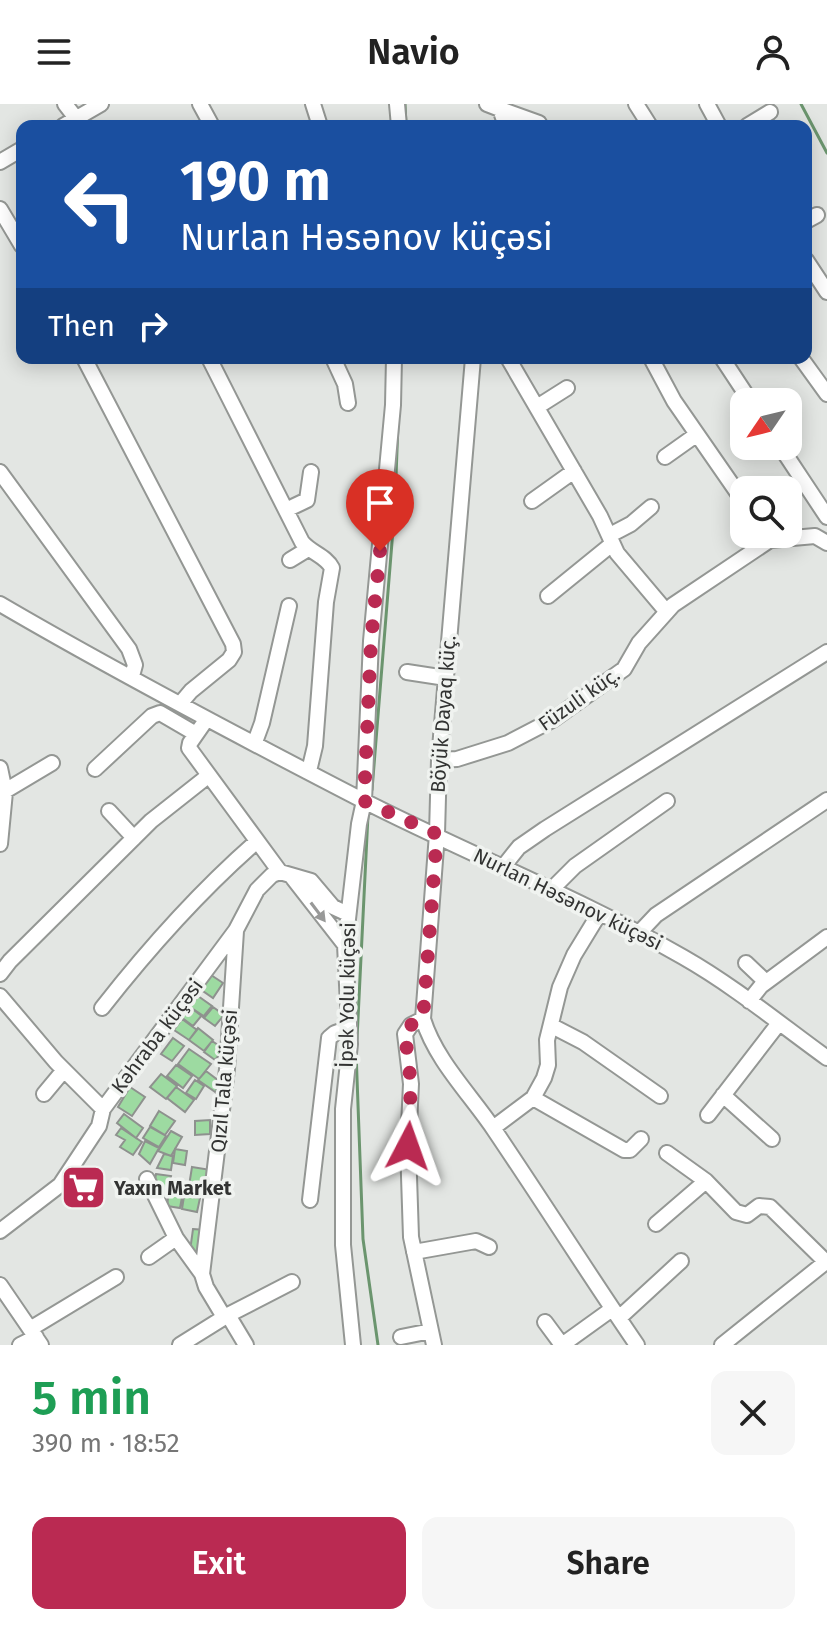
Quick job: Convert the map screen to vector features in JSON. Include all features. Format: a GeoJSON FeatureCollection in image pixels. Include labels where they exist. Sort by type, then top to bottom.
{"type":"FeatureCollection","features":[{"type":"Feature","properties":{"kind":"street"},"geometry":{"type":"LineString","coordinates":[[79,120],[101,104]]}},
{"type":"Feature","properties":{"kind":"street"},"geometry":{"type":"LineString","coordinates":[[493,106],[531,120]]}},
{"type":"Feature","properties":{"kind":"street"},"geometry":{"type":"LineString","coordinates":[[757,120],[770,112]]}},
{"type":"Feature","properties":{"kind":"street"},"geometry":{"type":"LineString","coordinates":[[0,209],[16,236]]}},
{"type":"Feature","properties":{"kind":"street"},"geometry":{"type":"LineString","coordinates":[[812,269],[827,292]]}},
{"type":"Feature","properties":{"kind":"street"},"geometry":{"type":"LineString","coordinates":[[87,364],[233,644],[234,652],[229,660],[200,682],[180,704]]}},
{"type":"Feature","properties":{"kind":"street"},"geometry":{"type":"LineString","coordinates":[[212,364],[308,549],[332,568],[326,602],[315,746],[309,771]]}},
{"type":"Feature","properties":{"kind":"street"},"geometry":{"type":"LineString","coordinates":[[336,364],[345,384],[348,403]]}},
{"type":"Feature","properties":{"kind":"street","name":"İpək Yolu küçəsi"},"geometry":{"type":"LineString","coordinates":[[353,1345],[343,1245],[343,1109],[349,1028],[345,945],[364,801],[371,641],[393,405],[394,364]]}},
{"type":"Feature","properties":{"kind":"street","name":"Böyük Dayaq küç."},"geometry":{"type":"LineString","coordinates":[[432,1338],[409,1218],[411,1084],[404,1042],[407,1029],[423,1019],[437,834],[439,760],[472,364]]}},
{"type":"Feature","properties":{"kind":"street"},"geometry":{"type":"LineString","coordinates":[[512,364],[624,563],[666,611]]}},
{"type":"Feature","properties":{"kind":"street"},"geometry":{"type":"LineString","coordinates":[[655,364],[696,435],[730,482]]}},
{"type":"Feature","properties":{"kind":"street"},"geometry":{"type":"LineString","coordinates":[[726,364],[742,388]]}},
{"type":"Feature","properties":{"kind":"street"},"geometry":{"type":"LineString","coordinates":[[805,364],[827,394]]}},
{"type":"Feature","properties":{"kind":"street"},"geometry":{"type":"LineString","coordinates":[[537,407],[567,388]]}},
{"type":"Feature","properties":{"kind":"street"},"geometry":{"type":"LineString","coordinates":[[665,457],[696,435]]}},
{"type":"Feature","properties":{"kind":"street"},"geometry":{"type":"LineString","coordinates":[[789,460],[827,517]]}},
{"type":"Feature","properties":{"kind":"street"},"geometry":{"type":"LineString","coordinates":[[532,501],[574,471]]}},
{"type":"Feature","properties":{"kind":"street"},"geometry":{"type":"LineString","coordinates":[[0,472],[129,649],[135,665],[132,676]]}},
{"type":"Feature","properties":{"kind":"street"},"geometry":{"type":"LineString","coordinates":[[286,510],[307,500],[311,472]]}},
{"type":"Feature","properties":{"kind":"street"},"geometry":{"type":"LineString","coordinates":[[548,596],[651,507]]}},
{"type":"Feature","properties":{"kind":"street"},"geometry":{"type":"LineString","coordinates":[[802,536],[815,536],[827,543]]}},
{"type":"Feature","properties":{"kind":"street","name":"Füzuli küç."},"geometry":{"type":"LineString","coordinates":[[439,760],[457,759],[508,743],[554,719],[624,669],[639,643],[666,611],[753,548]]}},
{"type":"Feature","properties":{"kind":"street"},"geometry":{"type":"LineString","coordinates":[[290,560],[308,549]]}},
{"type":"Feature","properties":{"kind":"street","name":"Nurlan Həsənov küçəsi"},"geometry":{"type":"LineString","coordinates":[[0,604],[75,649],[132,676],[206,720],[255,742],[364,801],[639,933],[696,965],[827,1058]]}},
{"type":"Feature","properties":{"kind":"street"},"geometry":{"type":"LineString","coordinates":[[255,742],[289,606]]}},
{"type":"Feature","properties":{"kind":"street"},"geometry":{"type":"LineString","coordinates":[[503,867],[519,847],[545,829],[827,652]]}},
{"type":"Feature","properties":{"kind":"street"},"geometry":{"type":"LineString","coordinates":[[407,672],[446,678]]}},
{"type":"Feature","properties":{"kind":"street"},"geometry":{"type":"LineString","coordinates":[[95,769],[152,716],[160,713],[196,734]]}},
{"type":"Feature","properties":{"kind":"street"},"geometry":{"type":"LineString","coordinates":[[206,720],[189,748],[256,842],[345,945]]}},
{"type":"Feature","properties":{"kind":"street"},"geometry":{"type":"LineString","coordinates":[[2,793],[52,763]]}},
{"type":"Feature","properties":{"kind":"street"},"geometry":{"type":"LineString","coordinates":[[0,768],[4,825],[0,844]]}},
{"type":"Feature","properties":{"kind":"street"},"geometry":{"type":"LineString","coordinates":[[0,974],[134,838],[208,776]]}},
{"type":"Feature","properties":{"kind":"street"},"geometry":{"type":"LineString","coordinates":[[639,933],[656,915],[827,800]]}},
{"type":"Feature","properties":{"kind":"street"},"geometry":{"type":"LineString","coordinates":[[551,890],[575,866],[667,801]]}},
{"type":"Feature","properties":{"kind":"street"},"geometry":{"type":"LineString","coordinates":[[109,811],[134,838]]}},
{"type":"Feature","properties":{"kind":"street"},"geometry":{"type":"LineString","coordinates":[[102,1008],[149,948],[222,872],[256,842]]}},
{"type":"Feature","properties":{"kind":"street"},"geometry":{"type":"LineString","coordinates":[[286,875],[311,881],[333,907],[348,914]]}},
{"type":"Feature","properties":{"kind":"street","name":"Kəhraba küçəsi"},"geometry":{"type":"LineString","coordinates":[[0,1231],[60,1185],[99,1126],[103,1109],[236,930],[257,890],[266,879],[286,875]]}},
{"type":"Feature","properties":{"kind":"street"},"geometry":{"type":"LineString","coordinates":[[493,1128],[533,1098],[548,1065],[546,1047],[565,973],[599,914]]}},
{"type":"Feature","properties":{"kind":"street","name":"Qızıl Tala küçəsi"},"geometry":{"type":"LineString","coordinates":[[202,1274],[227,1069],[236,930]]}},
{"type":"Feature","properties":{"kind":"street"},"geometry":{"type":"LineString","coordinates":[[749,1001],[766,982],[827,937]]}},
{"type":"Feature","properties":{"kind":"street"},"geometry":{"type":"LineString","coordinates":[[746,963],[766,982]]}},
{"type":"Feature","properties":{"kind":"street"},"geometry":{"type":"LineString","coordinates":[[0,996],[64,1070],[103,1109]]}},
{"type":"Feature","properties":{"kind":"street"},"geometry":{"type":"LineString","coordinates":[[423,1019],[438,1051],[637,1345]]}},
{"type":"Feature","properties":{"kind":"street"},"geometry":{"type":"LineString","coordinates":[[708,1115],[779,1023]]}},
{"type":"Feature","properties":{"kind":"street"},"geometry":{"type":"LineString","coordinates":[[552,1026],[583,1042],[660,1096]]}},
{"type":"Feature","properties":{"kind":"street"},"geometry":{"type":"LineString","coordinates":[[310,1200],[329,1038],[349,1028]]}},
{"type":"Feature","properties":{"kind":"street"},"geometry":{"type":"LineString","coordinates":[[44,1094],[64,1070]]}},
{"type":"Feature","properties":{"kind":"street"},"geometry":{"type":"LineString","coordinates":[[723,1095],[772,1139]]}},
{"type":"Feature","properties":{"kind":"street"},"geometry":{"type":"LineString","coordinates":[[533,1098],[624,1150],[630,1150],[641,1139]]}},
{"type":"Feature","properties":{"kind":"street"},"geometry":{"type":"LineString","coordinates":[[667,1153],[706,1181],[742,1215],[759,1206],[770,1207],[826,1262],[722,1345]]}},
{"type":"Feature","properties":{"kind":"street"},"geometry":{"type":"LineString","coordinates":[[147,1179],[176,1238],[202,1274],[211,1297],[246,1345]]}},
{"type":"Feature","properties":{"kind":"street"},"geometry":{"type":"LineString","coordinates":[[656,1224],[706,1181]]}},
{"type":"Feature","properties":{"kind":"street"},"geometry":{"type":"LineString","coordinates":[[149,1257],[176,1238]]}},
{"type":"Feature","properties":{"kind":"street"},"geometry":{"type":"LineString","coordinates":[[414,1252],[476,1241],[489,1247]]}},
{"type":"Feature","properties":{"kind":"street"},"geometry":{"type":"LineString","coordinates":[[545,1322],[562,1345],[616,1314],[681,1261]]}},
{"type":"Feature","properties":{"kind":"street"},"geometry":{"type":"LineString","coordinates":[[20,1345],[36,1337],[116,1277]]}},
{"type":"Feature","properties":{"kind":"street"},"geometry":{"type":"LineString","coordinates":[[180,1345],[226,1316],[292,1282]]}},
{"type":"Feature","properties":{"kind":"street"},"geometry":{"type":"LineString","coordinates":[[0,1285],[36,1337]]}},
{"type":"Feature","properties":{"kind":"street"},"geometry":{"type":"LineString","coordinates":[[401,1337],[432,1338]]}},
{"type":"Feature","properties":{"kind":"building"},"geometry":{"type":"Polygon","coordinates":[[[211,975],[223,983],[213,998],[200,989],[211,975]]]}},
{"type":"Feature","properties":{"kind":"building"},"geometry":{"type":"Polygon","coordinates":[[[198,996],[212,1006],[203,1017],[190,1007],[198,996]]]}},
{"type":"Feature","properties":{"kind":"building"},"geometry":{"type":"Polygon","coordinates":[[[190,1007],[202,1015],[193,1026],[181,1017],[190,1007]]]}},
{"type":"Feature","properties":{"kind":"building"},"geometry":{"type":"Polygon","coordinates":[[[213,1007],[224,1015],[215,1026],[204,1018],[213,1007]]]}},
{"type":"Feature","properties":{"kind":"building"},"geometry":{"type":"Polygon","coordinates":[[[182,1019],[197,1030],[189,1040],[174,1030],[182,1019]]]}},
{"type":"Feature","properties":{"kind":"building"},"geometry":{"type":"Polygon","coordinates":[[[198,1028],[213,1040],[204,1051],[189,1040],[198,1028]]]}},
{"type":"Feature","properties":{"kind":"building"},"geometry":{"type":"Polygon","coordinates":[[[173,1038],[184,1046],[172,1061],[161,1054],[173,1038]]]}},
{"type":"Feature","properties":{"kind":"building"},"geometry":{"type":"Polygon","coordinates":[[[212,1041],[224,1049],[215,1060],[204,1052],[212,1041]]]}},
{"type":"Feature","properties":{"kind":"building"},"geometry":{"type":"Polygon","coordinates":[[[189,1049],[211,1064],[199,1079],[178,1064],[189,1049]]]}},
{"type":"Feature","properties":{"kind":"building"},"geometry":{"type":"Polygon","coordinates":[[[176,1065],[192,1076],[183,1088],[167,1076],[176,1065]]]}},
{"type":"Feature","properties":{"kind":"building"},"geometry":{"type":"Polygon","coordinates":[[[206,1071],[223,1084],[221,1096],[198,1080],[206,1071]]]}},
{"type":"Feature","properties":{"kind":"building"},"geometry":{"type":"Polygon","coordinates":[[[161,1074],[177,1086],[166,1099],[150,1087],[161,1074]]]}},
{"type":"Feature","properties":{"kind":"building"},"geometry":{"type":"Polygon","coordinates":[[[195,1080],[204,1086],[196,1099],[186,1093],[195,1080]]]}},
{"type":"Feature","properties":{"kind":"building"},"geometry":{"type":"Polygon","coordinates":[[[130,1087],[145,1097],[132,1116],[118,1107],[130,1087]]]}},
{"type":"Feature","properties":{"kind":"building"},"geometry":{"type":"Polygon","coordinates":[[[176,1087],[194,1100],[185,1112],[167,1098],[176,1087]]]}},
{"type":"Feature","properties":{"kind":"building"},"geometry":{"type":"Polygon","coordinates":[[[159,1111],[175,1121],[165,1135],[150,1126],[159,1111]]]}},
{"type":"Feature","properties":{"kind":"building"},"geometry":{"type":"Polygon","coordinates":[[[124,1114],[143,1128],[136,1138],[117,1123],[124,1114]]]}},
{"type":"Feature","properties":{"kind":"building"},"geometry":{"type":"Polygon","coordinates":[[[210,1120],[210,1134],[195,1135],[195,1121],[210,1120]]]}},
{"type":"Feature","properties":{"kind":"building"},"geometry":{"type":"Polygon","coordinates":[[[150,1127],[166,1136],[159,1147],[143,1138],[150,1127]]]}},
{"type":"Feature","properties":{"kind":"building"},"geometry":{"type":"Polygon","coordinates":[[[121,1128],[142,1142],[133,1155],[120,1147],[125,1140],[116,1135],[121,1128]]]}},
{"type":"Feature","properties":{"kind":"building"},"geometry":{"type":"Polygon","coordinates":[[[171,1131],[182,1137],[171,1156],[158,1151],[171,1131]]]}},
{"type":"Feature","properties":{"kind":"building"},"geometry":{"type":"Polygon","coordinates":[[[145,1141],[159,1148],[150,1164],[139,1154],[145,1141]]]}},
{"type":"Feature","properties":{"kind":"building"},"geometry":{"type":"Polygon","coordinates":[[[175,1149],[187,1151],[185,1165],[173,1163],[175,1149]]]}},
{"type":"Feature","properties":{"kind":"building"},"geometry":{"type":"Polygon","coordinates":[[[164,1154],[173,1156],[171,1170],[157,1168],[164,1154]]]}},
{"type":"Feature","properties":{"kind":"building"},"geometry":{"type":"Polygon","coordinates":[[[192,1167],[211,1170],[208,1195],[188,1192],[192,1167]]]}},
{"type":"Feature","properties":{"kind":"building"},"geometry":{"type":"Polygon","coordinates":[[[156,1174],[171,1176],[167,1193],[153,1190],[156,1174]]]}},
{"type":"Feature","properties":{"kind":"building"},"geometry":{"type":"Polygon","coordinates":[[[169,1190],[183,1192],[180,1208],[167,1206],[169,1190]]]}},
{"type":"Feature","properties":{"kind":"building"},"geometry":{"type":"Polygon","coordinates":[[[184,1196],[200,1198],[197,1212],[182,1209],[184,1196]]]}},
{"type":"Feature","properties":{"kind":"building"},"geometry":{"type":"Polygon","coordinates":[[[193,1229],[205,1230],[202,1253],[190,1251],[193,1229]]]}},
{"type":"Feature","properties":{"kind":"waterway"},"geometry":{"type":"LineString","coordinates":[[405,104],[406,120]]}},
{"type":"Feature","properties":{"kind":"waterway"},"geometry":{"type":"LineString","coordinates":[[801,104],[809,120]]}},
{"type":"Feature","properties":{"kind":"waterway"},"geometry":{"type":"LineString","coordinates":[[812,125],[827,153]]}},
{"type":"Feature","properties":{"kind":"waterway"},"geometry":{"type":"LineString","coordinates":[[372,790],[395,505],[398,422]]}},
{"type":"Feature","properties":{"kind":"waterway"},"geometry":{"type":"LineString","coordinates":[[357,1039],[368,815]]}},
{"type":"Feature","properties":{"kind":"waterway"},"geometry":{"type":"LineString","coordinates":[[356,1051],[363,1239],[378,1345]]}},
{"type":"Feature","properties":{"kind":"place","name":"Yaxın Market"},"geometry":{"type":"Point","coordinates":[83,1188]}},
{"type":"Feature","properties":{"kind":"route"},"geometry":{"type":"LineString","coordinates":[[380,551],[371,641],[364,801],[437,834],[423,1019],[407,1029],[404,1042],[411,1084],[408,1146]]}}]}
